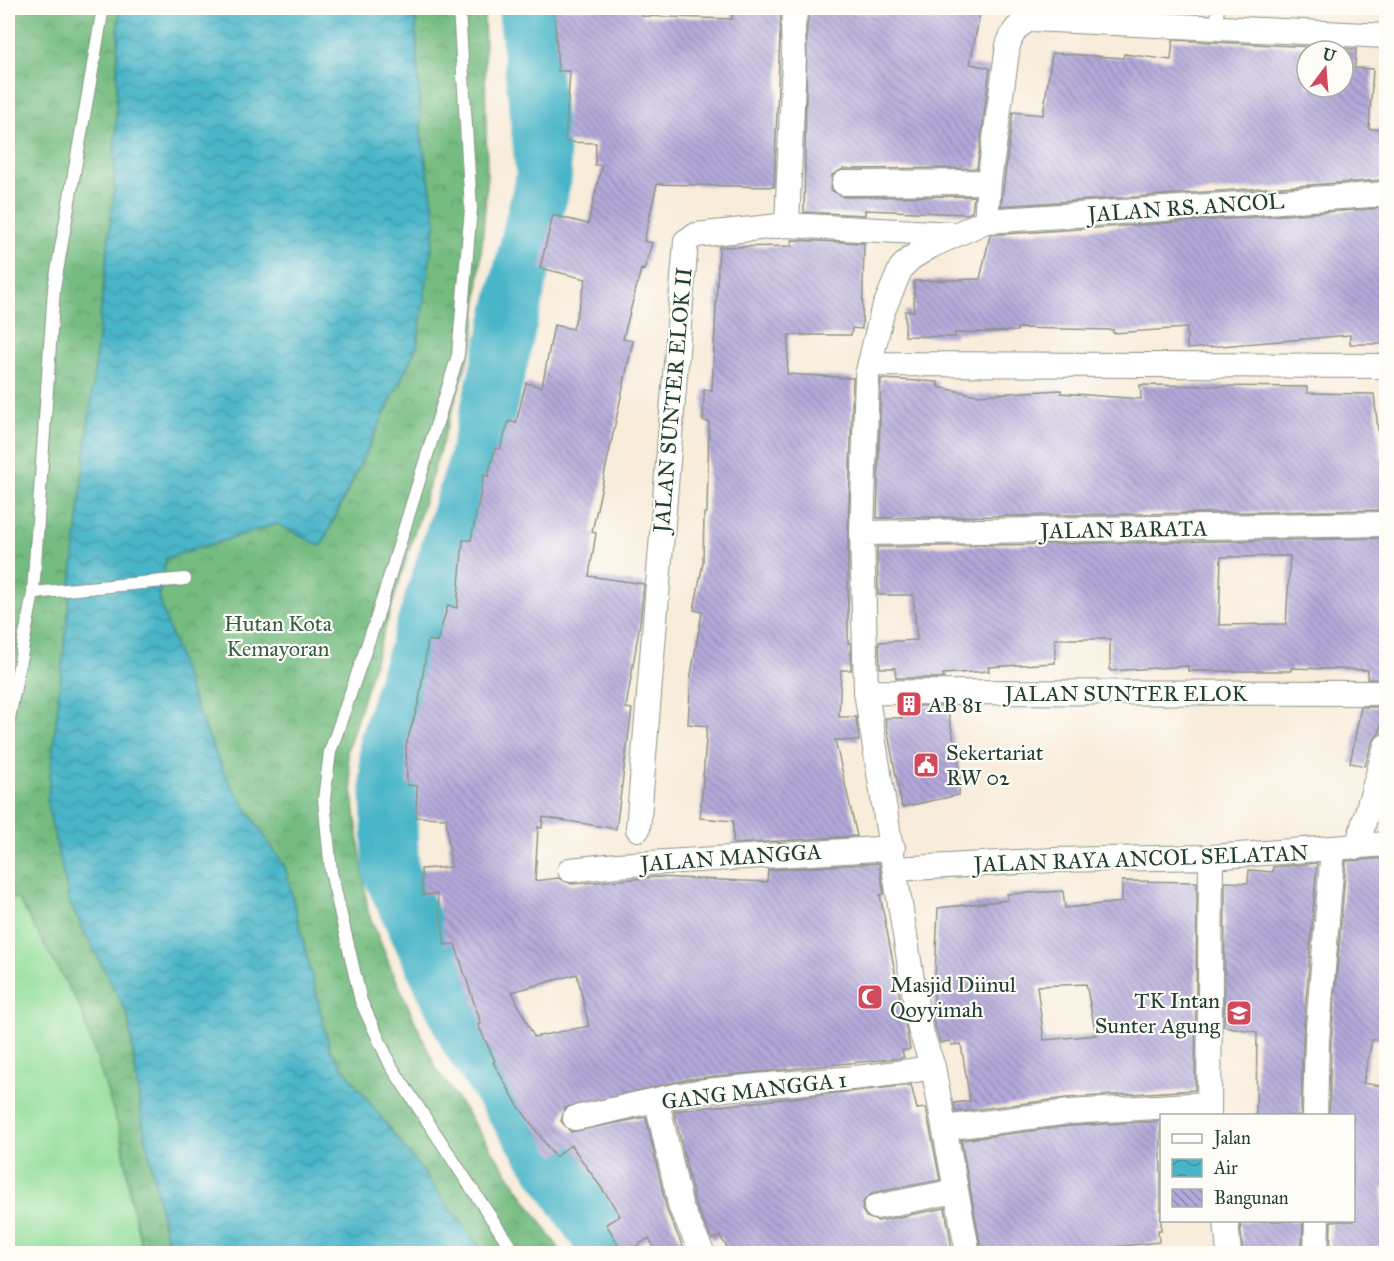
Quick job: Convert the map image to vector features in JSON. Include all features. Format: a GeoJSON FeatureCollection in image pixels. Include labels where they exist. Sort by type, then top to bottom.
{"type":"FeatureCollection","features":[{"type":"Feature","properties":{"kind":"street"},"geometry":{"type":"LineString","coordinates":[[787,225],[794,58],[793,26],[796,8]]}},
{"type":"Feature","properties":{"kind":"street"},"geometry":{"type":"LineString","coordinates":[[968,1254],[933,1067],[920,1029],[866,692],[862,533],[867,375],[882,313],[901,268],[911,258],[953,234],[986,221],[989,182],[1008,45],[1017,27],[1032,13],[1259,19],[1386,36]]}},
{"type":"Feature","properties":{"kind":"street"},"geometry":{"type":"LineString","coordinates":[[844,183],[989,182]]}},
{"type":"Feature","properties":{"kind":"street","name":"JALAN RS. ANCOL"},"geometry":{"type":"LineString","coordinates":[[986,221],[1386,194]]}},
{"type":"Feature","properties":{"kind":"street","name":"JALAN SUNTER ELOK II"},"geometry":{"type":"LineString","coordinates":[[638,829],[684,250],[690,237],[787,225],[953,234]]}},
{"type":"Feature","properties":{"kind":"street"},"geometry":{"type":"LineString","coordinates":[[870,364],[1386,366]]}},
{"type":"Feature","properties":{"kind":"street","name":"JALAN BARATA"},"geometry":{"type":"LineString","coordinates":[[862,533],[1386,525]]}},
{"type":"Feature","properties":{"kind":"street","name":"JALAN SUNTER ELOK"},"geometry":{"type":"LineString","coordinates":[[866,692],[1386,693]]}},
{"type":"Feature","properties":{"kind":"street"},"geometry":{"type":"LineString","coordinates":[[1357,847],[1386,746]]}},
{"type":"Feature","properties":{"kind":"street","name":"JALAN RAYA ANCOL SELATAN"},"geometry":{"type":"LineString","coordinates":[[894,858],[1053,860],[1211,857],[1386,844]]}},
{"type":"Feature","properties":{"kind":"street"},"geometry":{"type":"LineString","coordinates":[[1315,1114],[1317,1040],[1333,849]]}},
{"type":"Feature","properties":{"kind":"street"},"geometry":{"type":"LineString","coordinates":[[944,1128],[1068,1112],[1208,1110],[1211,857]]}},
{"type":"Feature","properties":{"kind":"street","name":"JALAN MANGGA"},"geometry":{"type":"LineString","coordinates":[[570,870],[617,865],[894,858]]}},
{"type":"Feature","properties":{"kind":"street","name":"GANG MANGGA 1"},"geometry":{"type":"LineString","coordinates":[[575,1118],[689,1094],[786,1082],[876,1076],[933,1067]]}},
{"type":"Feature","properties":{"kind":"street"},"geometry":{"type":"LineString","coordinates":[[657,1102],[681,1208],[703,1254]]}},
{"type":"Feature","properties":{"kind":"street"},"geometry":{"type":"LineString","coordinates":[[876,1207],[956,1191]]}},
{"type":"Feature","properties":{"kind":"street"},"geometry":{"type":"LineString","coordinates":[[1226,1222],[1229,1254]]}},
{"type":"Feature","properties":{"kind":"street"},"geometry":{"type":"LineString","coordinates":[[1316,1254],[1317,1222]]}},
{"type":"Feature","properties":{"kind":"lane"},"geometry":{"type":"LineString","coordinates":[[8,724],[33,593],[54,288],[103,8]]}},
{"type":"Feature","properties":{"kind":"lane"},"geometry":{"type":"LineString","coordinates":[[459,8],[471,209],[458,355],[376,620],[330,752],[324,799],[331,872],[361,1001],[391,1066],[515,1254]]}},
{"type":"Feature","properties":{"kind":"lane"},"geometry":{"type":"LineString","coordinates":[[33,593],[185,579]]}},
{"type":"Feature","properties":{"kind":"green space"},"geometry":{"type":"Polygon","coordinates":[[[8,8],[119,8],[114,190],[70,904],[128,1015],[141,1114],[169,1253],[143,1253],[131,1201],[122,1137],[80,1007],[19,900],[8,896],[8,8]]]}},
{"type":"Feature","properties":{"kind":"green space","name":"Hutan Kota Kemayoran"},"geometry":{"type":"Polygon","coordinates":[[[415,8],[484,8],[487,182],[474,339],[347,751],[368,912],[390,966],[436,1068],[562,1253],[484,1253],[330,1050],[285,867],[226,777],[195,706],[158,599],[166,558],[278,524],[322,545],[417,346],[436,220],[421,134],[415,8]]]}},
{"type":"Feature","properties":{"kind":"green space"},"geometry":{"type":"Polygon","coordinates":[[[8,896],[19,900],[80,1007],[122,1137],[131,1201],[143,1253],[8,1253],[8,896]]]}},
{"type":"Feature","properties":{"kind":"water"},"geometry":{"type":"Polygon","coordinates":[[[119,8],[415,8],[421,134],[436,220],[417,346],[321,546],[277,524],[166,558],[159,599],[195,706],[226,777],[285,867],[330,1050],[484,1253],[169,1253],[141,1114],[128,1015],[70,904],[47,804],[114,190],[119,8]]]}},
{"type":"Feature","properties":{"kind":"building"},"geometry":{"type":"Polygon","coordinates":[[[554,8],[617,8],[617,10],[642,8],[642,16],[732,19],[732,10],[781,10],[774,187],[657,184],[644,241],[652,243],[644,270],[641,269],[623,339],[633,341],[592,532],[596,533],[589,576],[644,584],[626,708],[632,709],[616,829],[543,817],[542,828],[538,827],[535,881],[558,878],[572,884],[656,877],[767,882],[768,870],[879,863],[884,894],[880,895],[910,1049],[902,1051],[904,1057],[901,1058],[689,1079],[565,1108],[561,1121],[571,1132],[646,1117],[667,1211],[686,1254],[657,1254],[649,1238],[624,1254],[606,1224],[620,1216],[571,1145],[555,1157],[517,1104],[493,1062],[495,1061],[478,1025],[481,1024],[455,944],[445,945],[437,894],[423,895],[421,869],[451,867],[446,818],[416,817],[417,786],[407,785],[406,745],[419,701],[428,640],[437,642],[448,605],[457,608],[463,540],[471,540],[484,475],[488,476],[495,448],[500,449],[509,421],[516,423],[526,383],[542,387],[554,325],[573,329],[586,279],[540,268],[553,215],[588,224],[602,165],[595,165],[596,143],[565,142],[570,71],[558,71],[554,8]],[[577,974],[512,992],[534,1037],[589,1026],[577,974]]]}},
{"type":"Feature","properties":{"kind":"building"},"geometry":{"type":"Polygon","coordinates":[[[888,8],[981,8],[970,64],[990,68],[977,168],[843,169],[832,175],[831,190],[844,197],[974,196],[972,212],[967,214],[865,210],[865,215],[804,212],[807,27],[810,11],[886,14],[888,8]]]}},
{"type":"Feature","properties":{"kind":"building"},"geometry":{"type":"Polygon","coordinates":[[[1173,40],[1295,46],[1295,99],[1355,99],[1355,68],[1373,69],[1369,129],[1384,129],[1383,180],[1001,206],[1013,112],[1043,115],[1052,53],[1123,58],[1124,54],[1171,60],[1173,40]]]}},
{"type":"Feature","properties":{"kind":"building"},"geometry":{"type":"Polygon","coordinates":[[[1383,208],[1383,217],[1386,217],[1386,280],[1381,280],[1383,344],[1350,344],[1350,335],[1187,349],[1187,328],[1113,333],[1113,330],[1017,328],[1017,331],[955,333],[955,337],[905,336],[905,311],[914,311],[914,281],[980,279],[990,235],[1383,208]]]}},
{"type":"Feature","properties":{"kind":"building"},"geometry":{"type":"Polygon","coordinates":[[[792,240],[864,243],[862,329],[852,328],[851,335],[789,335],[787,374],[853,378],[848,533],[848,643],[851,643],[851,670],[841,670],[839,717],[856,717],[859,741],[835,740],[857,836],[733,844],[733,821],[700,818],[707,726],[688,724],[691,675],[702,612],[694,610],[703,563],[704,513],[707,513],[709,422],[703,421],[704,390],[712,390],[719,247],[792,246],[792,240]]]}},
{"type":"Feature","properties":{"kind":"building"},"geometry":{"type":"Polygon","coordinates":[[[881,379],[938,382],[938,387],[976,395],[1061,390],[1061,393],[1141,399],[1140,385],[1307,387],[1307,393],[1374,394],[1381,457],[1386,457],[1386,510],[877,518],[881,379]]]}},
{"type":"Feature","properties":{"kind":"building"},"geometry":{"type":"Polygon","coordinates":[[[1386,538],[1386,679],[1367,679],[1368,670],[1291,668],[1291,671],[1188,671],[1188,666],[1110,671],[1110,639],[1055,639],[1055,663],[988,667],[989,671],[943,674],[944,678],[896,678],[895,668],[880,668],[879,642],[917,640],[913,595],[878,595],[877,547],[1386,538]],[[1290,556],[1221,557],[1219,625],[1286,624],[1290,556]]]}},
{"type":"Feature","properties":{"kind":"building","name":"Sekertariat RW 02"},"geometry":{"type":"Polygon","coordinates":[[[900,706],[949,706],[947,708],[960,767],[959,795],[902,807],[885,718],[902,718],[900,706]]]}},
{"type":"Feature","properties":{"kind":"building"},"geometry":{"type":"Polygon","coordinates":[[[1361,707],[1385,707],[1379,734],[1372,742],[1365,766],[1350,763],[1361,707]]]}},
{"type":"Feature","properties":{"kind":"building"},"geometry":{"type":"Polygon","coordinates":[[[1386,858],[1386,974],[1383,974],[1386,1039],[1372,1040],[1363,1083],[1386,1087],[1386,1188],[1382,1188],[1386,1254],[1330,1254],[1331,1222],[1355,1222],[1355,1114],[1329,1114],[1331,1041],[1346,861],[1386,858]]]}},
{"type":"Feature","properties":{"kind":"building"},"geometry":{"type":"Polygon","coordinates":[[[1317,863],[1303,1039],[1301,1114],[1256,1114],[1257,1032],[1224,1026],[1225,882],[1248,883],[1249,870],[1273,872],[1273,867],[1317,863]]]}},
{"type":"Feature","properties":{"kind":"building"},"geometry":{"type":"Polygon","coordinates":[[[1122,881],[1197,882],[1195,1090],[1067,1098],[956,1112],[954,1103],[970,1101],[961,1044],[951,1045],[950,1041],[940,1043],[933,1020],[938,908],[1008,900],[1007,894],[1063,891],[1065,908],[1122,902],[1122,881]],[[1086,984],[1037,986],[1044,1040],[1096,1035],[1086,984]]]}},
{"type":"Feature","properties":{"kind":"building"},"geometry":{"type":"Polygon","coordinates":[[[911,1085],[917,1109],[926,1108],[940,1180],[873,1193],[863,1202],[862,1210],[866,1217],[878,1221],[945,1208],[953,1254],[731,1254],[720,1236],[712,1240],[695,1203],[674,1111],[911,1085]]]}},
{"type":"Feature","properties":{"kind":"building"},"geometry":{"type":"Polygon","coordinates":[[[1160,1121],[1161,1230],[1158,1230],[1159,1242],[1104,1248],[1105,1254],[982,1254],[961,1140],[1070,1126],[1160,1121]]]}},
{"type":"Feature","properties":{"kind":"building"},"geometry":{"type":"Polygon","coordinates":[[[1240,1222],[1303,1222],[1302,1254],[1243,1254],[1240,1222]]]}},
{"type":"Feature","properties":{"kind":"waterway"},"geometry":{"type":"LineString","coordinates":[[526,8],[544,176],[475,466],[387,744],[391,873],[470,1042],[611,1254]]}},
{"type":"Feature","properties":{"kind":"place","name":"AB 81"},"geometry":{"type":"Point","coordinates":[909,704]}},
{"type":"Feature","properties":{"kind":"place","name":"Sekertariat RW 02"},"geometry":{"type":"Point","coordinates":[926,765]}},
{"type":"Feature","properties":{"kind":"place","name":"Masjid Diinul Qoyyimah"},"geometry":{"type":"Point","coordinates":[870,997]}},
{"type":"Feature","properties":{"kind":"place","name":"TK Intan Sunter Agung"},"geometry":{"type":"Point","coordinates":[1239,1013]}}]}
